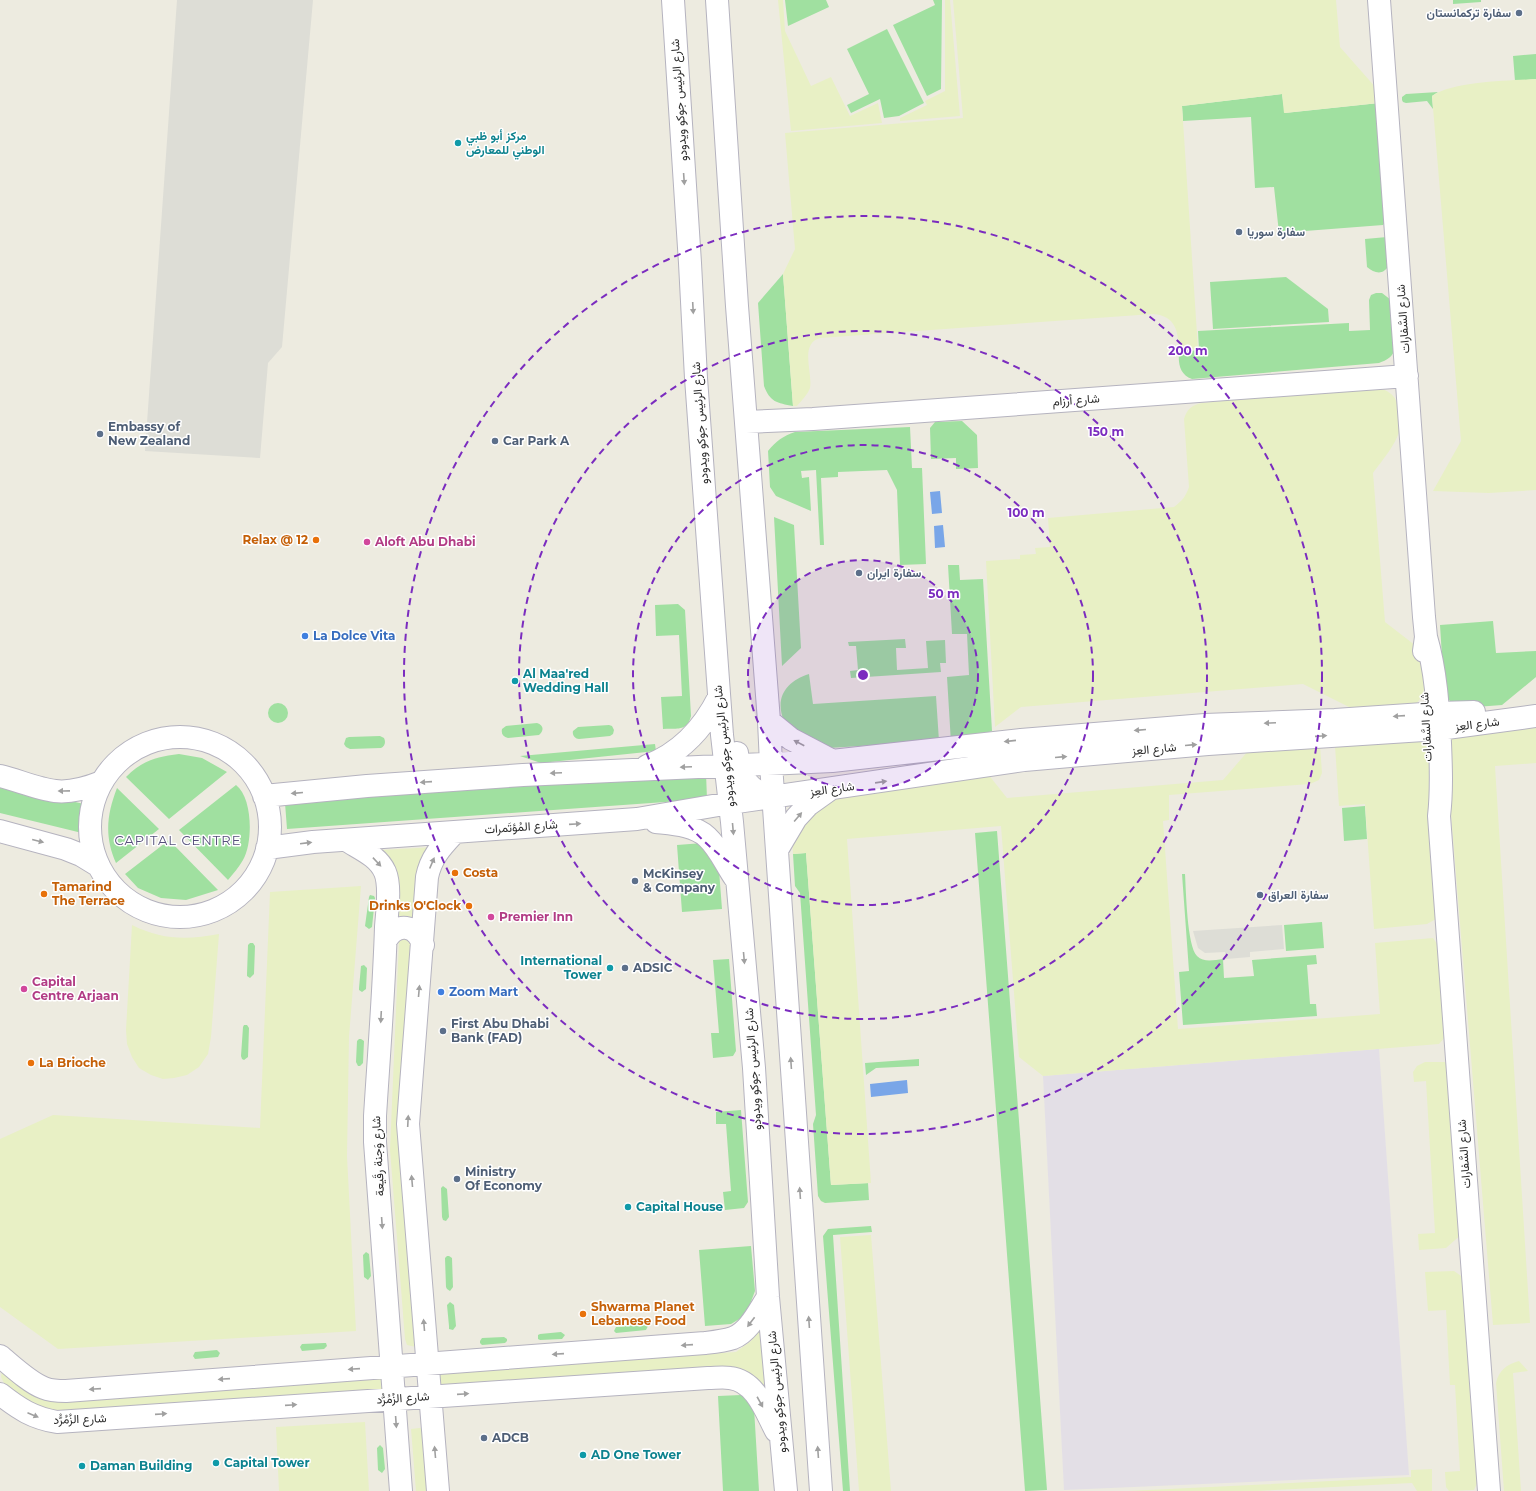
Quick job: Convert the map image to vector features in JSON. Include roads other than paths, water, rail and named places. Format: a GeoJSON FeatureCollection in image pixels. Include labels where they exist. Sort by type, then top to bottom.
{"type":"FeatureCollection","features":[{"type":"Feature","properties":{"kind":"street","name":"شارع الرئيس جوكو ويدودو"},"geometry":{"type":"LineString","coordinates":[[673,0],[696,378],[719,697],[732,765],[730,803],[754,1075],[768,1296],[786,1491]]}},
{"type":"Feature","properties":{"kind":"street"},"geometry":{"type":"LineString","coordinates":[[717,0],[746,422],[769,721],[770,764],[821,1491]]}},
{"type":"Feature","properties":{"kind":"street","name":"شارع السَّفارات"},"geometry":{"type":"LineString","coordinates":[[1379,0],[1426,637],[1424,662],[1432,721],[1428,767],[1439,816],[1489,1491]]}},
{"type":"Feature","properties":{"kind":"street","name":"شارع أرزام"},"geometry":{"type":"LineString","coordinates":[[746,422],[813,419],[1407,376]]}},
{"type":"Feature","properties":{"kind":"street"},"geometry":{"type":"LineString","coordinates":[[696,378],[703,390],[710,416],[732,765],[757,792],[773,797]]}},
{"type":"Feature","properties":{"kind":"street"},"geometry":{"type":"LineString","coordinates":[[634,770],[661,760],[685,744],[705,722],[719,697]]}},
{"type":"Feature","properties":{"kind":"street","name":"شارع العِز"},"geometry":{"type":"LineString","coordinates":[[773,797],[829,790],[1024,760],[1208,744],[1536,712]]}},
{"type":"Feature","properties":{"kind":"street","name":"شارع العِز"},"geometry":{"type":"LineString","coordinates":[[770,764],[832,760],[1020,740],[1228,724],[1335,720],[1432,721],[1536,716]]}},
{"type":"Feature","properties":{"kind":"street"},"geometry":{"type":"LineString","coordinates":[[769,721],[797,743],[832,760]]}},
{"type":"Feature","properties":{"kind":"street"},"geometry":{"type":"LineString","coordinates":[[192,737],[219,746],[238,758],[247,767],[257,780],[264,796],[270,830],[263,862],[256,875],[237,897],[217,909],[199,915],[180,918],[162,916],[144,910],[128,900],[108,882],[99,866],[92,845],[90,824],[93,802],[102,782],[112,768],[121,759],[142,745],[162,738],[192,737]]}},
{"type":"Feature","properties":{"kind":"street"},"geometry":{"type":"LineString","coordinates":[[264,796],[375,785],[523,775],[770,764]]}},
{"type":"Feature","properties":{"kind":"street"},"geometry":{"type":"LineString","coordinates":[[0,776],[55,791],[79,789],[102,782]]}},
{"type":"Feature","properties":{"kind":"street"},"geometry":{"type":"LineString","coordinates":[[776,850],[796,818],[808,805],[829,790]]}},
{"type":"Feature","properties":{"kind":"street","name":"شارع المُؤتَمرات"},"geometry":{"type":"LineString","coordinates":[[267,848],[346,840],[637,819],[773,797]]}},
{"type":"Feature","properties":{"kind":"street"},"geometry":{"type":"LineString","coordinates":[[637,819],[680,826],[701,833],[713,844],[737,882]]}},
{"type":"Feature","properties":{"kind":"street"},"geometry":{"type":"LineString","coordinates":[[0,831],[66,848],[99,866]]}},
{"type":"Feature","properties":{"kind":"street"},"geometry":{"type":"LineString","coordinates":[[438,1491],[429,1396],[408,1124],[425,896],[430,867],[439,849],[455,832]]}},
{"type":"Feature","properties":{"kind":"street","name":"شارع وَجنة رقَيعة"},"geometry":{"type":"LineString","coordinates":[[346,840],[369,854],[382,866],[385,874],[387,894],[386,940],[375,1116],[375,1142],[393,1366],[401,1491]]}},
{"type":"Feature","properties":{"kind":"street"},"geometry":{"type":"LineString","coordinates":[[386,940],[392,931],[409,928],[418,935],[422,945]]}},
{"type":"Feature","properties":{"kind":"street"},"geometry":{"type":"LineString","coordinates":[[0,1356],[33,1382],[43,1388],[55,1391],[705,1343],[726,1340],[743,1332],[768,1296]]}},
{"type":"Feature","properties":{"kind":"street","name":"شارع الزُمُرُّد"},"geometry":{"type":"LineString","coordinates":[[0,1394],[32,1416],[57,1422],[395,1398],[708,1378],[732,1378],[743,1382],[752,1389],[759,1399],[781,1441]]}},
{"type":"Feature","properties":{"kind":"water"},"geometry":{"type":"Polygon","coordinates":[[[940,491],[942,513],[932,514],[930,492],[940,491]]]}},
{"type":"Feature","properties":{"kind":"water"},"geometry":{"type":"Polygon","coordinates":[[[943,525],[945,547],[935,548],[934,526],[943,525]]]}},
{"type":"Feature","properties":{"kind":"water"},"geometry":{"type":"Polygon","coordinates":[[[907,1080],[908,1093],[871,1097],[870,1084],[907,1080]]]}},
{"type":"Feature","properties":{"kind":"place","name":"سفارة تركمانستان"},"geometry":{"type":"Point","coordinates":[1519,13]}},
{"type":"Feature","properties":{"kind":"place","name":"مركز أبو ظبي الوطني للمعارض"},"geometry":{"type":"Point","coordinates":[458,143]}},
{"type":"Feature","properties":{"kind":"place","name":"سفارة سوريا"},"geometry":{"type":"Point","coordinates":[1239,232]}},
{"type":"Feature","properties":{"kind":"place","name":"Embassy of New Zealand"},"geometry":{"type":"Point","coordinates":[100,434]}},
{"type":"Feature","properties":{"kind":"place","name":"Car Park A"},"geometry":{"type":"Point","coordinates":[495,441]}},
{"type":"Feature","properties":{"kind":"place","name":"Relax @ 12"},"geometry":{"type":"Point","coordinates":[316,540]}},
{"type":"Feature","properties":{"kind":"place","name":"Aloft Abu Dhabi"},"geometry":{"type":"Point","coordinates":[367,542]}},
{"type":"Feature","properties":{"kind":"place","name":"سفارة ايران"},"geometry":{"type":"Point","coordinates":[859,573]}},
{"type":"Feature","properties":{"kind":"place","name":"La Dolce Vita"},"geometry":{"type":"Point","coordinates":[305,636]}},
{"type":"Feature","properties":{"kind":"place","name":"Al Maa'red Wedding Hall"},"geometry":{"type":"Point","coordinates":[515,681]}},
{"type":"Feature","properties":{"kind":"place","name":"Costa"},"geometry":{"type":"Point","coordinates":[455,873]}},
{"type":"Feature","properties":{"kind":"place","name":"McKinsey & Company"},"geometry":{"type":"Point","coordinates":[635,881]}},
{"type":"Feature","properties":{"kind":"place","name":"Tamarind The Terrace"},"geometry":{"type":"Point","coordinates":[44,894]}},
{"type":"Feature","properties":{"kind":"place","name":"سفارة العراق"},"geometry":{"type":"Point","coordinates":[1260,895]}},
{"type":"Feature","properties":{"kind":"place","name":"Drinks O'Clock"},"geometry":{"type":"Point","coordinates":[469,906]}},
{"type":"Feature","properties":{"kind":"place","name":"Premier Inn"},"geometry":{"type":"Point","coordinates":[491,917]}},
{"type":"Feature","properties":{"kind":"place","name":"International Tower"},"geometry":{"type":"Point","coordinates":[610,968]}},
{"type":"Feature","properties":{"kind":"place","name":"ADSIC"},"geometry":{"type":"Point","coordinates":[625,968]}},
{"type":"Feature","properties":{"kind":"place","name":"Capital Centre Arjaan"},"geometry":{"type":"Point","coordinates":[24,989]}},
{"type":"Feature","properties":{"kind":"place","name":"Zoom Mart"},"geometry":{"type":"Point","coordinates":[441,992]}},
{"type":"Feature","properties":{"kind":"place","name":"First Abu Dhabi Bank (FAD)"},"geometry":{"type":"Point","coordinates":[443,1031]}},
{"type":"Feature","properties":{"kind":"place","name":"La Brioche"},"geometry":{"type":"Point","coordinates":[31,1063]}},
{"type":"Feature","properties":{"kind":"place","name":"Ministry Of Economy"},"geometry":{"type":"Point","coordinates":[457,1179]}},
{"type":"Feature","properties":{"kind":"place","name":"Capital House"},"geometry":{"type":"Point","coordinates":[628,1207]}},
{"type":"Feature","properties":{"kind":"place","name":"Shwarma Planet Lebanese Food"},"geometry":{"type":"Point","coordinates":[583,1314]}},
{"type":"Feature","properties":{"kind":"place","name":"ADCB"},"geometry":{"type":"Point","coordinates":[484,1438]}},
{"type":"Feature","properties":{"kind":"place","name":"AD One Tower"},"geometry":{"type":"Point","coordinates":[583,1455]}},
{"type":"Feature","properties":{"kind":"place","name":"Capital Tower"},"geometry":{"type":"Point","coordinates":[216,1463]}},
{"type":"Feature","properties":{"kind":"place","name":"Daman Building"},"geometry":{"type":"Point","coordinates":[82,1466]}},
{"type":"Feature","properties":{"kind":"district","name":"CAPITAL CENTRE"},"geometry":{"type":"Point","coordinates":[178,840]}}]}
